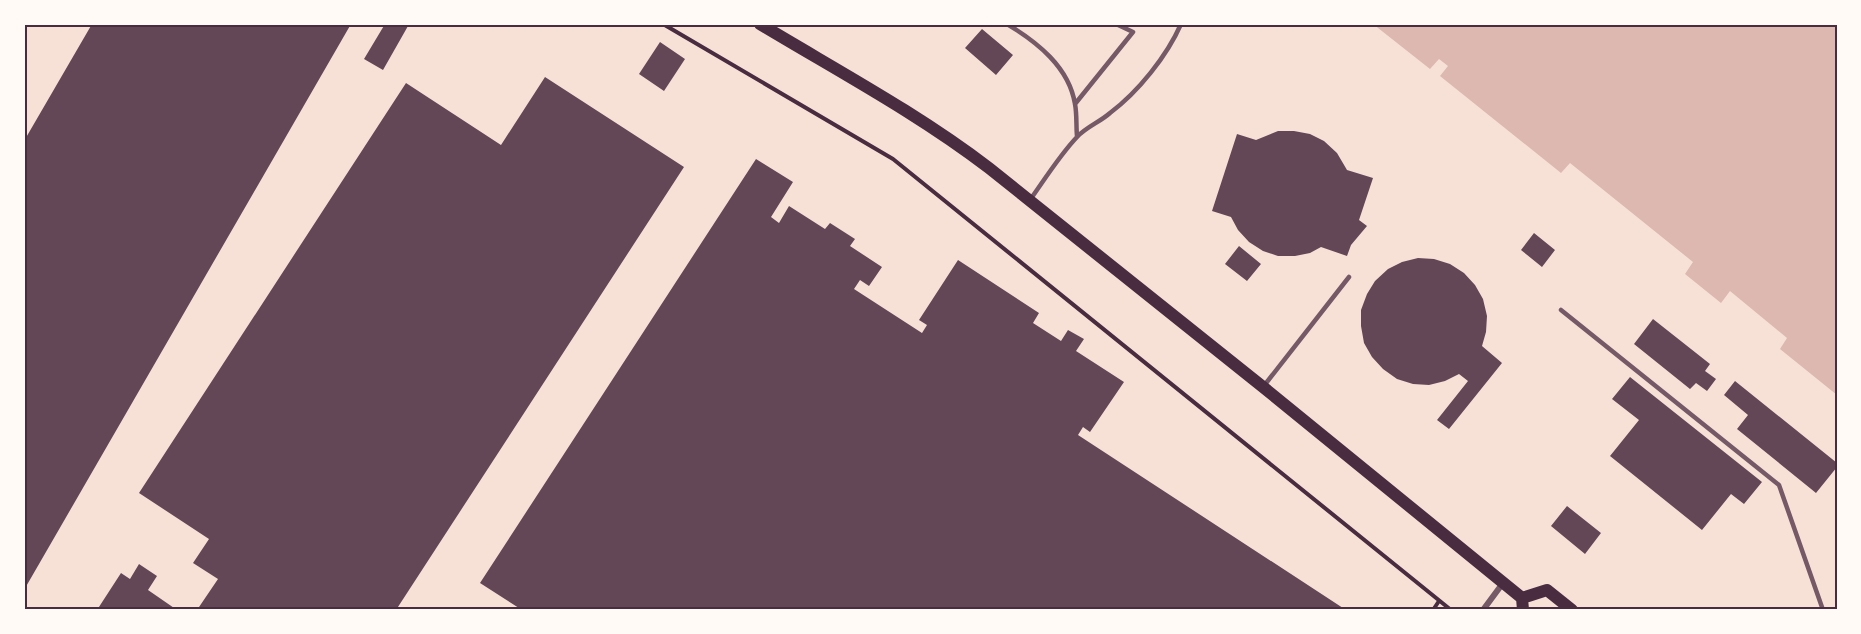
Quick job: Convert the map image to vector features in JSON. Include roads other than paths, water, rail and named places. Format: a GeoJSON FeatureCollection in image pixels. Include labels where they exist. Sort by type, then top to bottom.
{"type":"FeatureCollection","features":[{"type":"Feature","properties":{"kind":"main road"},"geometry":{"type":"LineString","coordinates":[[760,24],[934,128],[1030,200],[1503,583],[1523,604],[1547,590],[1572,610]]}},
{"type":"Feature","properties":{"kind":"street"},"geometry":{"type":"LineString","coordinates":[[1483,610],[1503,583]]}},
{"type":"Feature","properties":{"kind":"lane"},"geometry":{"type":"LineString","coordinates":[[1007,24],[1034,42],[1061,69],[1069,83],[1075,104],[1077,137]]}},
{"type":"Feature","properties":{"kind":"lane"},"geometry":{"type":"LineString","coordinates":[[1075,104],[1133,32],[1116,24]]}},
{"type":"Feature","properties":{"kind":"lane"},"geometry":{"type":"LineString","coordinates":[[1030,200],[1077,137],[1111,113],[1161,59],[1173,42],[1181,24]]}},
{"type":"Feature","properties":{"kind":"lane"},"geometry":{"type":"LineString","coordinates":[[1263,387],[1349,277]]}},
{"type":"Feature","properties":{"kind":"lane"},"geometry":{"type":"LineString","coordinates":[[1560,310],[1779,485],[1823,610]]}}]}
